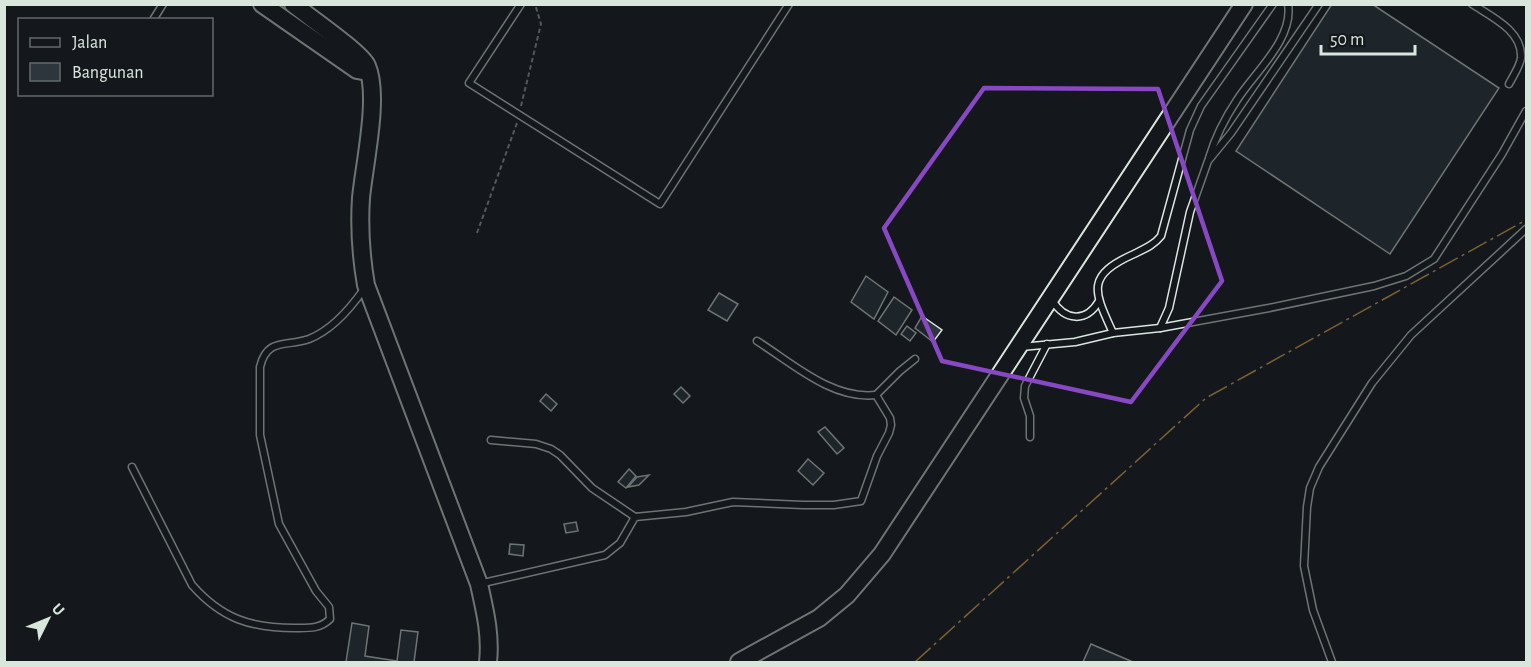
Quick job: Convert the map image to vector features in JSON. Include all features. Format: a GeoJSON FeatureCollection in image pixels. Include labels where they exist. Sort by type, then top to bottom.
{"type":"FeatureCollection","features":[{"type":"Feature","properties":{"kind":"street"},"geometry":{"type":"LineString","coordinates":[[262,4],[288,8],[358,55],[367,66],[372,91],[361,198],[361,253],[366,285],[478,584],[487,620],[490,646],[488,663]]}},
{"type":"Feature","properties":{"kind":"street"},"geometry":{"type":"LineString","coordinates":[[739,663],[819,618],[847,595],[866,575],[1244,4]]}},
{"type":"Feature","properties":{"kind":"lane"},"geometry":{"type":"LineString","coordinates":[[154,18],[163,4]]}},
{"type":"Feature","properties":{"kind":"lane"},"geometry":{"type":"LineString","coordinates":[[521,4],[469,83],[660,204],[789,4]]}},
{"type":"Feature","properties":{"kind":"lane"},"geometry":{"type":"LineString","coordinates":[[1113,333],[1099,301],[1098,283],[1104,271],[1156,243],[1161,236],[1190,130],[1201,106],[1273,4]]}},
{"type":"Feature","properties":{"kind":"lane"},"geometry":{"type":"LineString","coordinates":[[1160,328],[1169,308],[1190,212],[1214,141],[1237,100],[1277,46],[1287,26],[1288,4]]}},
{"type":"Feature","properties":{"kind":"lane"},"geometry":{"type":"LineString","coordinates":[[1208,161],[1231,133],[1319,4]]}},
{"type":"Feature","properties":{"kind":"lane"},"geometry":{"type":"LineString","coordinates":[[1472,4],[1512,32],[1520,46],[1521,60],[1509,84]]}},
{"type":"Feature","properties":{"kind":"lane"},"geometry":{"type":"LineString","coordinates":[[1018,347],[1075,342],[1113,333],[1160,328],[1393,282],[1420,269],[1434,259],[1527,111]]}},
{"type":"Feature","properties":{"kind":"lane"},"geometry":{"type":"LineString","coordinates":[[1332,663],[1312,610],[1304,566],[1307,507],[1310,488],[1318,467],[1372,383],[1411,335],[1527,229]]}},
{"type":"Feature","properties":{"kind":"lane"},"geometry":{"type":"LineString","coordinates":[[132,467],[192,585],[204,598],[228,615],[249,624],[270,628],[317,628],[324,625],[330,619],[329,607],[316,591],[279,524],[260,435],[260,367],[262,356],[276,345],[308,339],[329,327],[349,310],[366,285]]}},
{"type":"Feature","properties":{"kind":"lane"},"geometry":{"type":"LineString","coordinates":[[1051,297],[1060,310],[1067,315],[1078,317],[1089,314],[1099,301]]}},
{"type":"Feature","properties":{"kind":"lane"},"geometry":{"type":"LineString","coordinates":[[757,341],[830,388],[866,396],[876,395],[915,359]]}},
{"type":"Feature","properties":{"kind":"lane"},"geometry":{"type":"LineString","coordinates":[[1030,437],[1030,425],[1024,398],[1025,386],[1047,344]]}},
{"type":"Feature","properties":{"kind":"lane"},"geometry":{"type":"LineString","coordinates":[[491,440],[536,444],[551,450],[560,455],[592,488],[635,517],[686,512],[733,502],[834,505],[861,501],[877,456],[889,433],[890,418],[876,395]]}},
{"type":"Feature","properties":{"kind":"lane"},"geometry":{"type":"LineString","coordinates":[[478,584],[605,555],[620,543],[635,517]]}},
{"type":"Feature","properties":{"kind":"highlighted area"},"geometry":{"type":"Polygon","coordinates":[[[984,88],[1158,89],[1222,281],[1131,402],[942,361],[884,228],[984,88]]]}},
{"type":"Feature","properties":{"kind":"building"},"geometry":{"type":"Polygon","coordinates":[[[1332,4],[1372,4],[1499,88],[1390,254],[1236,151],[1332,4]]]}},
{"type":"Feature","properties":{"kind":"building"},"geometry":{"type":"Polygon","coordinates":[[[866,276],[888,292],[874,319],[851,302],[866,276]]]}},
{"type":"Feature","properties":{"kind":"building"},"geometry":{"type":"Polygon","coordinates":[[[719,293],[738,304],[727,321],[708,310],[719,293]]]}},
{"type":"Feature","properties":{"kind":"building"},"geometry":{"type":"Polygon","coordinates":[[[894,297],[912,310],[896,335],[878,321],[894,297]]]}},
{"type":"Feature","properties":{"kind":"building"},"geometry":{"type":"Polygon","coordinates":[[[922,316],[942,330],[933,342],[915,328],[922,316]]]}},
{"type":"Feature","properties":{"kind":"building"},"geometry":{"type":"Polygon","coordinates":[[[907,326],[916,333],[910,341],[901,334],[907,326]]]}},
{"type":"Feature","properties":{"kind":"building"},"geometry":{"type":"Polygon","coordinates":[[[681,387],[690,396],[683,403],[674,394],[681,387]]]}},
{"type":"Feature","properties":{"kind":"building"},"geometry":{"type":"Polygon","coordinates":[[[546,394],[557,404],[551,411],[540,401],[546,394]]]}},
{"type":"Feature","properties":{"kind":"building"},"geometry":{"type":"Polygon","coordinates":[[[825,427],[844,448],[837,454],[818,432],[825,427]]]}},
{"type":"Feature","properties":{"kind":"building"},"geometry":{"type":"Polygon","coordinates":[[[808,459],[824,473],[813,485],[798,471],[808,459]]]}},
{"type":"Feature","properties":{"kind":"building"},"geometry":{"type":"Polygon","coordinates":[[[629,469],[636,476],[626,488],[618,482],[629,469]]]}},
{"type":"Feature","properties":{"kind":"building"},"geometry":{"type":"Polygon","coordinates":[[[649,475],[639,485],[628,487],[637,477],[649,475]]]}},
{"type":"Feature","properties":{"kind":"building"},"geometry":{"type":"Polygon","coordinates":[[[576,522],[578,531],[566,533],[564,524],[576,522]]]}},
{"type":"Feature","properties":{"kind":"building"},"geometry":{"type":"Polygon","coordinates":[[[510,544],[524,545],[523,556],[509,554],[510,544]]]}},
{"type":"Feature","properties":{"kind":"building"},"geometry":{"type":"Polygon","coordinates":[[[352,623],[369,626],[365,656],[397,661],[401,630],[418,632],[414,662],[346,662],[352,623]]]}},
{"type":"Feature","properties":{"kind":"building"},"geometry":{"type":"Polygon","coordinates":[[[1091,644],[1133,662],[1083,662],[1091,644]]]}},
{"type":"Feature","properties":{"kind":"power"},"geometry":{"type":"LineString","coordinates":[[915,662],[1206,398],[1526,220]]}}]}
